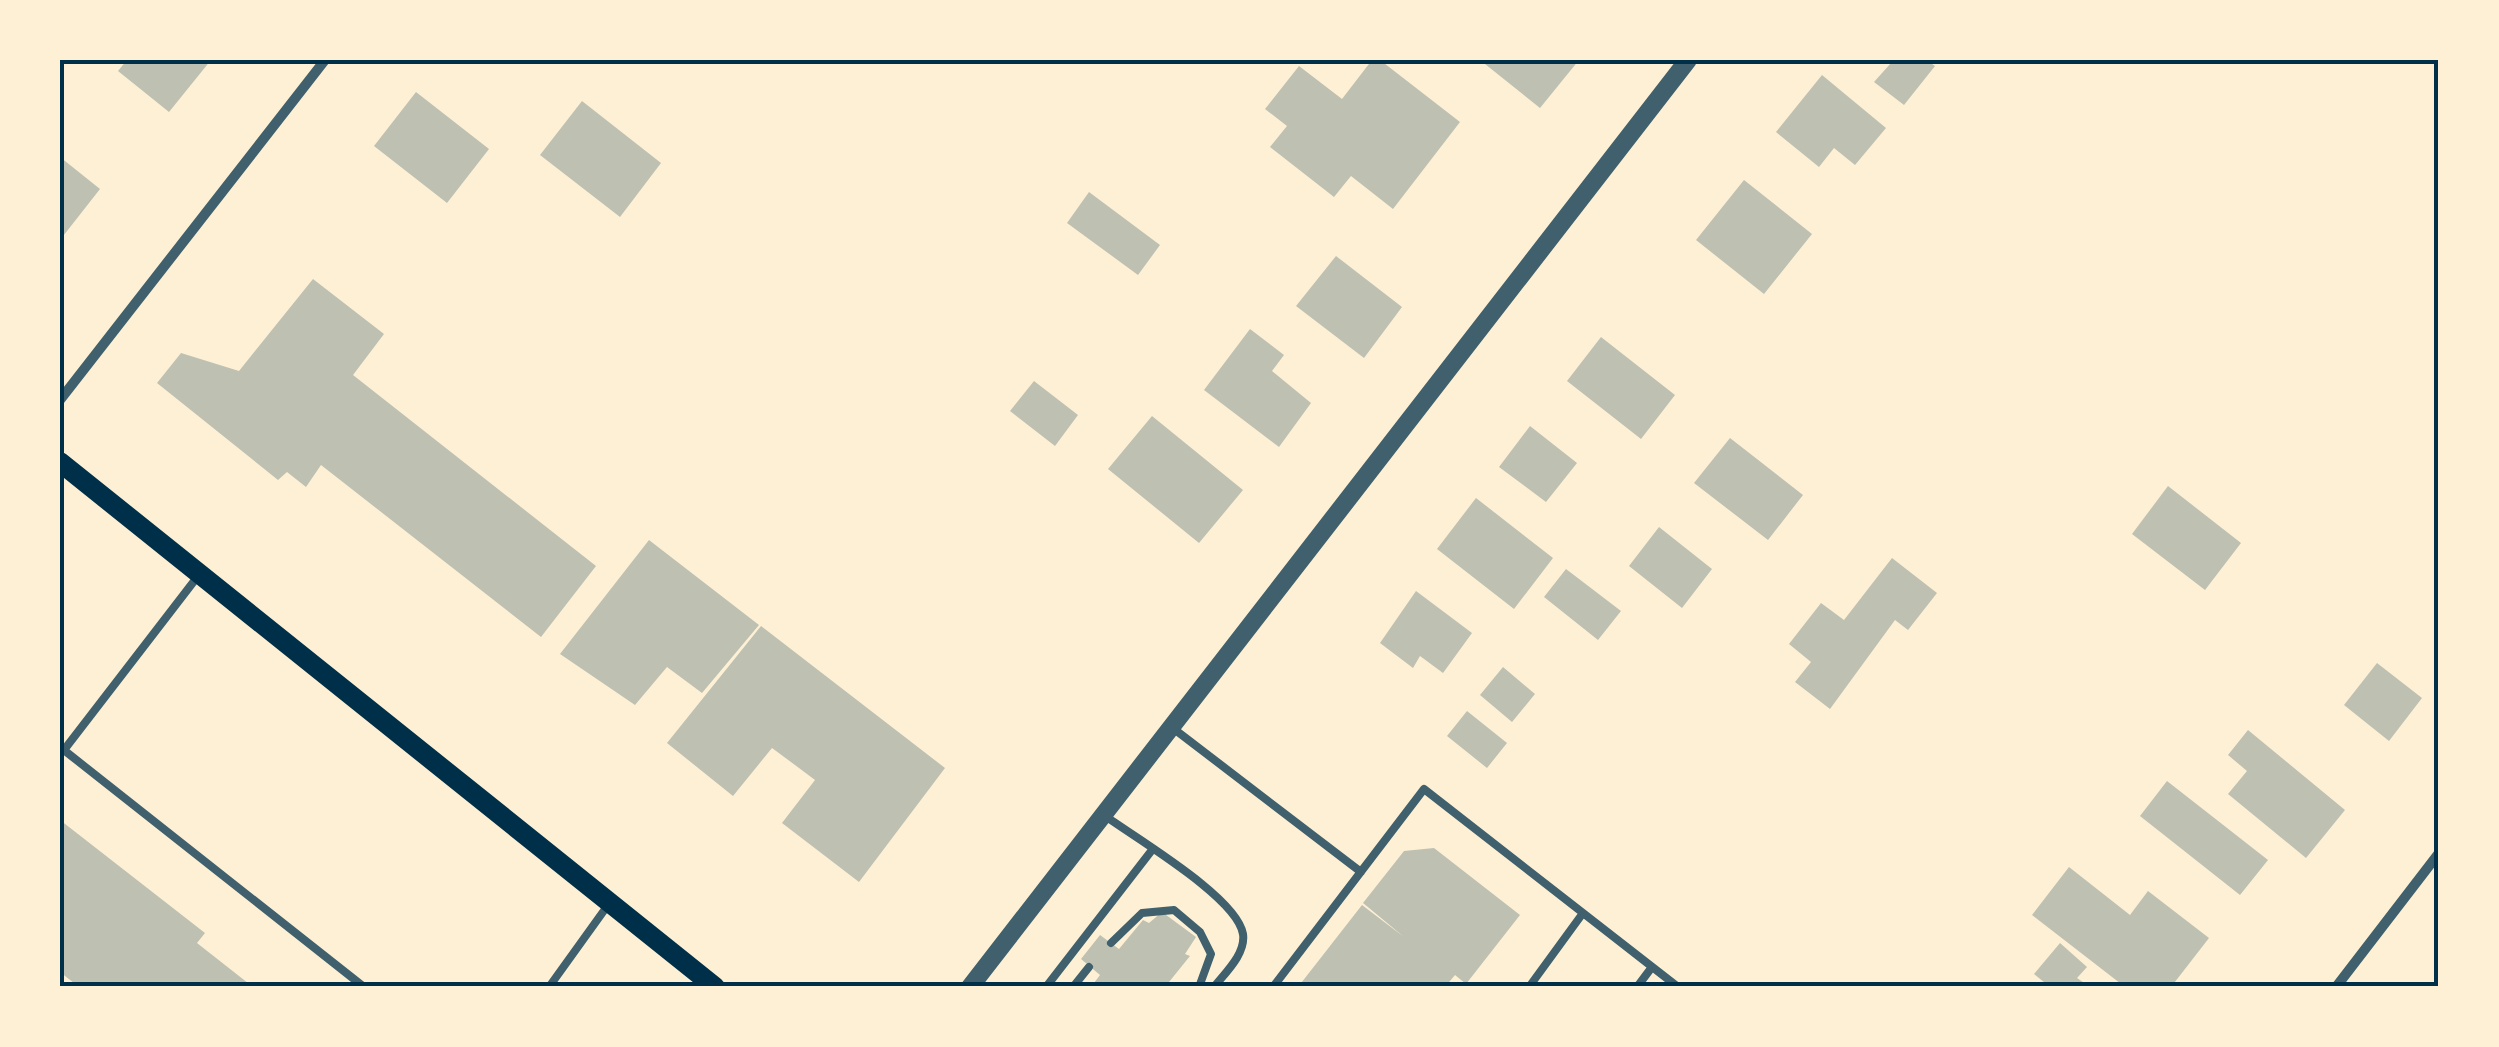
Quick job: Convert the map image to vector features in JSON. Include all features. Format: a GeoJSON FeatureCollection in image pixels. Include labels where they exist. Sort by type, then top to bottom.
{"type":"FeatureCollection","features":[{"type":"Feature","properties":{"kind":"main road"},"geometry":{"type":"LineString","coordinates":[[60,462],[716,987]]}},
{"type":"Feature","properties":{"kind":"street"},"geometry":{"type":"LineString","coordinates":[[60,400],[325,60]]}},
{"type":"Feature","properties":{"kind":"street"},"geometry":{"type":"LineString","coordinates":[[970,987],[1688,60]]}},
{"type":"Feature","properties":{"kind":"street"},"geometry":{"type":"LineString","coordinates":[[2336,987],[2439,853]]}},
{"type":"Feature","properties":{"kind":"lane"},"geometry":{"type":"LineString","coordinates":[[200,574],[62,749],[364,987]]}},
{"type":"Feature","properties":{"kind":"lane"},"geometry":{"type":"LineString","coordinates":[[1172,727],[1361,872]]}},
{"type":"Feature","properties":{"kind":"lane"},"geometry":{"type":"LineString","coordinates":[[1272,987],[1424,789],[1678,987]]}},
{"type":"Feature","properties":{"kind":"lane"},"geometry":{"type":"LineString","coordinates":[[1104,815],[1232,908],[1243,934],[1240,952],[1214,987]]}},
{"type":"Feature","properties":{"kind":"lane"},"geometry":{"type":"LineString","coordinates":[[1046,987],[1152,850]]}},
{"type":"Feature","properties":{"kind":"lane"},"geometry":{"type":"LineString","coordinates":[[550,987],[610,902]]}},
{"type":"Feature","properties":{"kind":"lane"},"geometry":{"type":"LineString","coordinates":[[1110,942],[1142,913],[1174,910],[1200,932],[1210,954],[1199,987]]}},
{"type":"Feature","properties":{"kind":"lane"},"geometry":{"type":"LineString","coordinates":[[1529,987],[1583,913]]}},
{"type":"Feature","properties":{"kind":"lane"},"geometry":{"type":"LineString","coordinates":[[1073,987],[1089,966]]}},
{"type":"Feature","properties":{"kind":"lane"},"geometry":{"type":"LineString","coordinates":[[1637,987],[1652,967]]}},
{"type":"Feature","properties":{"kind":"building"},"geometry":{"type":"Polygon","coordinates":[[[127,60],[211,60],[169,112],[118,71],[127,60]]]}},
{"type":"Feature","properties":{"kind":"building"},"geometry":{"type":"Polygon","coordinates":[[[1372,60],[1380,60],[1460,122],[1393,209],[1351,176],[1334,197],[1270,147],[1287,126],[1265,109],[1299,66],[1342,99],[1372,60]]]}},
{"type":"Feature","properties":{"kind":"building"},"geometry":{"type":"Polygon","coordinates":[[[1489,60],[1579,60],[1540,108],[1485,64],[1489,60]]]}},
{"type":"Feature","properties":{"kind":"building"},"geometry":{"type":"Polygon","coordinates":[[[1887,60],[1926,60],[1935,66],[1904,105],[1874,82],[1891,63],[1887,60]]]}},
{"type":"Feature","properties":{"kind":"building"},"geometry":{"type":"Polygon","coordinates":[[[1822,75],[1886,128],[1855,165],[1834,148],[1819,167],[1776,132],[1822,75]]]}},
{"type":"Feature","properties":{"kind":"building"},"geometry":{"type":"Polygon","coordinates":[[[416,92],[489,149],[447,203],[374,146],[416,92]]]}},
{"type":"Feature","properties":{"kind":"building"},"geometry":{"type":"Polygon","coordinates":[[[582,101],[661,163],[620,217],[540,155],[582,101]]]}},
{"type":"Feature","properties":{"kind":"building"},"geometry":{"type":"Polygon","coordinates":[[[60,157],[100,189],[60,240],[60,157]]]}},
{"type":"Feature","properties":{"kind":"building"},"geometry":{"type":"Polygon","coordinates":[[[1744,180],[1812,234],[1764,294],[1696,240],[1744,180]]]}},
{"type":"Feature","properties":{"kind":"building"},"geometry":{"type":"Polygon","coordinates":[[[1089,192],[1160,245],[1138,275],[1067,223],[1089,192]]]}},
{"type":"Feature","properties":{"kind":"building"},"geometry":{"type":"Polygon","coordinates":[[[1336,256],[1402,307],[1364,358],[1296,306],[1336,256]]]}},
{"type":"Feature","properties":{"kind":"building"},"geometry":{"type":"Polygon","coordinates":[[[313,279],[384,334],[353,375],[596,566],[541,637],[321,465],[306,487],[287,472],[278,480],[157,383],[181,353],[239,371],[313,279]]]}},
{"type":"Feature","properties":{"kind":"building"},"geometry":{"type":"Polygon","coordinates":[[[1250,329],[1284,355],[1272,371],[1311,403],[1279,447],[1204,390],[1250,329]]]}},
{"type":"Feature","properties":{"kind":"building"},"geometry":{"type":"Polygon","coordinates":[[[1601,337],[1675,395],[1641,439],[1567,381],[1601,337]]]}},
{"type":"Feature","properties":{"kind":"building"},"geometry":{"type":"Polygon","coordinates":[[[1034,381],[1078,415],[1055,446],[1010,411],[1034,381]]]}},
{"type":"Feature","properties":{"kind":"building"},"geometry":{"type":"Polygon","coordinates":[[[1152,416],[1243,490],[1199,543],[1108,469],[1152,416]]]}},
{"type":"Feature","properties":{"kind":"building"},"geometry":{"type":"Polygon","coordinates":[[[1530,426],[1577,463],[1546,502],[1499,467],[1530,426]]]}},
{"type":"Feature","properties":{"kind":"building"},"geometry":{"type":"Polygon","coordinates":[[[1730,438],[1803,495],[1768,540],[1694,483],[1730,438]]]}},
{"type":"Feature","properties":{"kind":"building"},"geometry":{"type":"Polygon","coordinates":[[[2168,486],[2241,543],[2205,590],[2132,534],[2168,486]]]}},
{"type":"Feature","properties":{"kind":"building"},"geometry":{"type":"Polygon","coordinates":[[[1476,498],[1553,558],[1514,609],[1437,549],[1476,498]]]}},
{"type":"Feature","properties":{"kind":"building"},"geometry":{"type":"Polygon","coordinates":[[[1659,527],[1712,569],[1682,608],[1629,566],[1659,527]]]}},
{"type":"Feature","properties":{"kind":"building"},"geometry":{"type":"Polygon","coordinates":[[[649,540],[759,625],[702,693],[667,667],[635,705],[560,654],[649,540]]]}},
{"type":"Feature","properties":{"kind":"building"},"geometry":{"type":"Polygon","coordinates":[[[1892,558],[1937,593],[1908,630],[1895,620],[1830,709],[1795,682],[1811,662],[1789,644],[1821,603],[1844,620],[1892,558]]]}},
{"type":"Feature","properties":{"kind":"building"},"geometry":{"type":"Polygon","coordinates":[[[1566,569],[1621,611],[1598,640],[1544,597],[1566,569]]]}},
{"type":"Feature","properties":{"kind":"building"},"geometry":{"type":"Polygon","coordinates":[[[1416,591],[1472,633],[1443,673],[1420,656],[1413,668],[1380,643],[1416,591]]]}},
{"type":"Feature","properties":{"kind":"building"},"geometry":{"type":"Polygon","coordinates":[[[761,626],[945,768],[859,882],[782,823],[815,780],[772,748],[733,796],[667,743],[761,626]]]}},
{"type":"Feature","properties":{"kind":"building"},"geometry":{"type":"Polygon","coordinates":[[[2377,663],[2422,698],[2389,741],[2344,705],[2377,663]]]}},
{"type":"Feature","properties":{"kind":"building"},"geometry":{"type":"Polygon","coordinates":[[[1503,667],[1535,694],[1512,722],[1480,695],[1503,667]]]}},
{"type":"Feature","properties":{"kind":"building"},"geometry":{"type":"Polygon","coordinates":[[[1467,711],[1507,743],[1487,768],[1447,736],[1467,711]]]}},
{"type":"Feature","properties":{"kind":"building"},"geometry":{"type":"Polygon","coordinates":[[[2248,730],[2345,810],[2306,858],[2228,794],[2247,771],[2228,755],[2248,730]]]}},
{"type":"Feature","properties":{"kind":"building"},"geometry":{"type":"Polygon","coordinates":[[[2167,781],[2268,860],[2240,895],[2140,816],[2167,781]]]}},
{"type":"Feature","properties":{"kind":"building"},"geometry":{"type":"Polygon","coordinates":[[[60,820],[205,933],[197,943],[253,987],[79,987],[60,972],[60,820]]]}},
{"type":"Feature","properties":{"kind":"building"},"geometry":{"type":"Polygon","coordinates":[[[1434,848],[1520,915],[1466,984],[1455,975],[1445,987],[1298,987],[1362,905],[1404,937],[1363,903],[1404,851],[1434,848]]]}},
{"type":"Feature","properties":{"kind":"building"},"geometry":{"type":"Polygon","coordinates":[[[2069,867],[2130,915],[2148,891],[2209,938],[2171,987],[2125,987],[2032,915],[2069,867]]]}},
{"type":"Feature","properties":{"kind":"building"},"geometry":{"type":"Polygon","coordinates":[[[1162,912],[1196,937],[1185,954],[1190,956],[1165,987],[1091,987],[1100,975],[1081,959],[1100,935],[1119,949],[1143,920],[1149,923],[1162,912]]]}},
{"type":"Feature","properties":{"kind":"building"},"geometry":{"type":"Polygon","coordinates":[[[2060,943],[2087,967],[2077,978],[2090,987],[2050,987],[2034,974],[2060,943]]]}}]}
